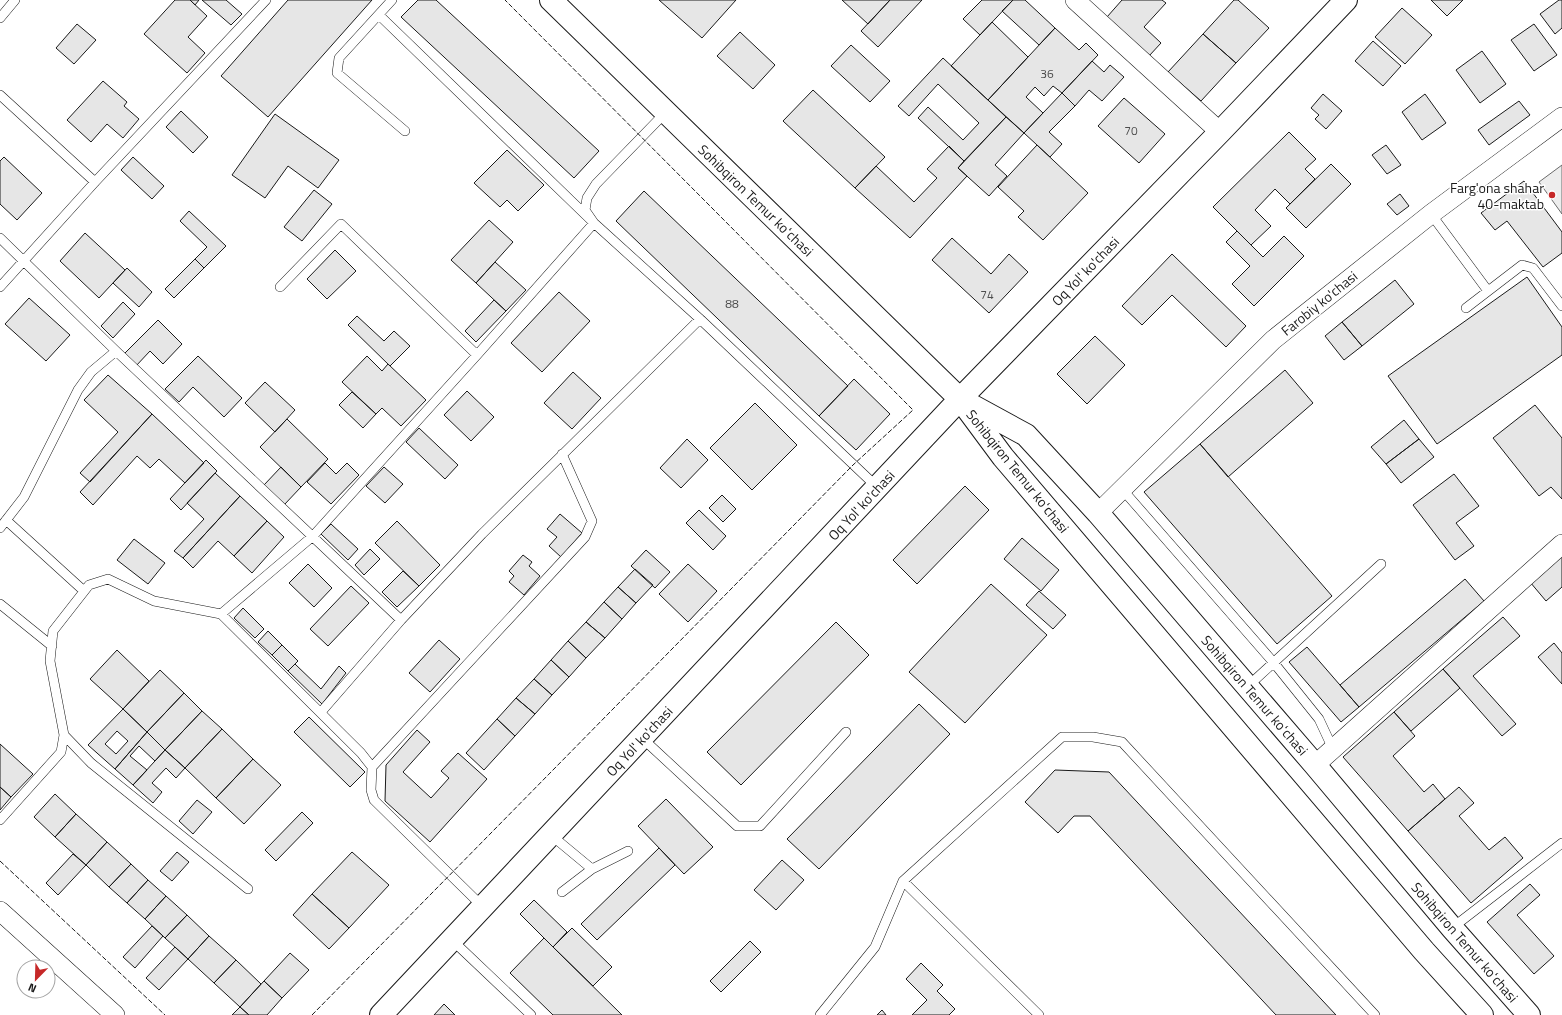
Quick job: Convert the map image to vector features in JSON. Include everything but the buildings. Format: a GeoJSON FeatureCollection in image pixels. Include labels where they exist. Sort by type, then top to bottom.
{"type":"FeatureCollection","features":[{"type":"Feature","properties":{"kind":"main road","name":"Sohibqiron Temur koʻchasi"},"geometry":{"type":"LineString","coordinates":[[551,0],[960,399],[1003,457],[1424,951],[1482,1015]]}},
{"type":"Feature","properties":{"kind":"main road","name":"Oq Yol' ko'chasi"},"geometry":{"type":"LineString","coordinates":[[381,1015],[960,399],[1220,132],[1346,0]]}},
{"type":"Feature","properties":{"kind":"main road","name":"Sohibqiron Temur koʻchasi"},"geometry":{"type":"LineString","coordinates":[[960,399],[1026,435],[1098,513],[1452,928],[1529,1015]]}},
{"type":"Feature","properties":{"kind":"street"},"geometry":{"type":"LineString","coordinates":[[1074,0],[1220,132]]}},
{"type":"Feature","properties":{"kind":"street","name":"Farobiy ko'chasi"},"geometry":{"type":"LineString","coordinates":[[1098,513],[1273,340],[1431,214],[1562,117]]}},
{"type":"Feature","properties":{"kind":"street"},"geometry":{"type":"LineString","coordinates":[[1315,766],[1562,544]]}},
{"type":"Feature","properties":{"kind":"street"},"geometry":{"type":"LineString","coordinates":[[0,911],[115,1015]]}},
{"type":"Feature","properties":{"kind":"lane"},"geometry":{"type":"LineString","coordinates":[[0,18],[15,0]]}},
{"type":"Feature","properties":{"kind":"lane"},"geometry":{"type":"LineString","coordinates":[[0,287],[95,182],[266,0]]}},
{"type":"Feature","properties":{"kind":"lane"},"geometry":{"type":"LineString","coordinates":[[392,0],[340,58],[337,73],[405,131]]}},
{"type":"Feature","properties":{"kind":"lane"},"geometry":{"type":"LineString","coordinates":[[379,15],[594,223],[700,319],[877,488]]}},
{"type":"Feature","properties":{"kind":"lane"},"geometry":{"type":"LineString","coordinates":[[0,95],[95,182]]}},
{"type":"Feature","properties":{"kind":"lane"},"geometry":{"type":"LineString","coordinates":[[594,223],[585,210],[587,198],[596,184],[666,112]]}},
{"type":"Feature","properties":{"kind":"lane"},"geometry":{"type":"LineString","coordinates":[[1431,214],[1488,291]]}},
{"type":"Feature","properties":{"kind":"lane"},"geometry":{"type":"LineString","coordinates":[[221,614],[313,536],[594,223]]}},
{"type":"Feature","properties":{"kind":"lane"},"geometry":{"type":"LineString","coordinates":[[280,287],[341,224],[476,355]]}},
{"type":"Feature","properties":{"kind":"lane"},"geometry":{"type":"LineString","coordinates":[[0,238],[116,351],[402,620]]}},
{"type":"Feature","properties":{"kind":"lane"},"geometry":{"type":"LineString","coordinates":[[1466,308],[1522,266],[1533,268],[1562,306]]}},
{"type":"Feature","properties":{"kind":"lane"},"geometry":{"type":"LineString","coordinates":[[321,712],[402,620],[482,534],[700,319]]}},
{"type":"Feature","properties":{"kind":"lane"},"geometry":{"type":"LineString","coordinates":[[0,528],[24,498],[78,390],[91,372],[116,351]]}},
{"type":"Feature","properties":{"kind":"lane"},"geometry":{"type":"LineString","coordinates":[[483,907],[374,800],[371,790],[372,767],[585,537],[592,522],[562,454]]}},
{"type":"Feature","properties":{"kind":"lane"},"geometry":{"type":"LineString","coordinates":[[1122,489],[1274,663],[1319,719],[1333,749]]}},
{"type":"Feature","properties":{"kind":"lane"},"geometry":{"type":"LineString","coordinates":[[6,520],[84,590]]}},
{"type":"Feature","properties":{"kind":"lane"},"geometry":{"type":"LineString","coordinates":[[1247,686],[1381,564]]}},
{"type":"Feature","properties":{"kind":"lane"},"geometry":{"type":"LineString","coordinates":[[0,820],[61,752],[64,735],[50,661],[53,631],[88,584],[108,579],[154,600],[221,614],[321,712],[361,753],[372,767]]}},
{"type":"Feature","properties":{"kind":"lane"},"geometry":{"type":"LineString","coordinates":[[0,604],[52,646]]}},
{"type":"Feature","properties":{"kind":"lane"},"geometry":{"type":"LineString","coordinates":[[642,738],[737,826],[760,826],[846,732]]}},
{"type":"Feature","properties":{"kind":"lane"},"geometry":{"type":"LineString","coordinates":[[64,735],[91,763],[248,889]]}},
{"type":"Feature","properties":{"kind":"lane"},"geometry":{"type":"LineString","coordinates":[[820,1015],[875,948],[903,881],[1062,737],[1093,737],[1122,742],[1375,1015]]}},
{"type":"Feature","properties":{"kind":"lane"},"geometry":{"type":"LineString","coordinates":[[550,835],[592,869]]}},
{"type":"Feature","properties":{"kind":"lane"},"geometry":{"type":"LineString","coordinates":[[1452,928],[1562,843]]}},
{"type":"Feature","properties":{"kind":"lane"},"geometry":{"type":"LineString","coordinates":[[562,892],[592,869],[628,851]]}},
{"type":"Feature","properties":{"kind":"lane"},"geometry":{"type":"LineString","coordinates":[[903,881],[1039,1015]]}},
{"type":"Feature","properties":{"kind":"lane"},"geometry":{"type":"LineString","coordinates":[[452,940],[531,1015]]}},
{"type":"Feature","properties":{"kind":"shaded area"},"geometry":{"type":"Polygon","coordinates":[[[1562,165],[1562,214],[1539,182],[1562,165]]]}},
{"type":"Feature","properties":{"kind":"fence"},"geometry":{"type":"LineString","coordinates":[[312,1015],[853,465],[913,410],[505,0]]}},
{"type":"Feature","properties":{"kind":"fence"},"geometry":{"type":"LineString","coordinates":[[0,861],[165,1015]]}},
{"type":"Feature","properties":{"kind":"place","name":"Farg'ona shahar 40-maktab"},"geometry":{"type":"Point","coordinates":[1552,195]}}]}
